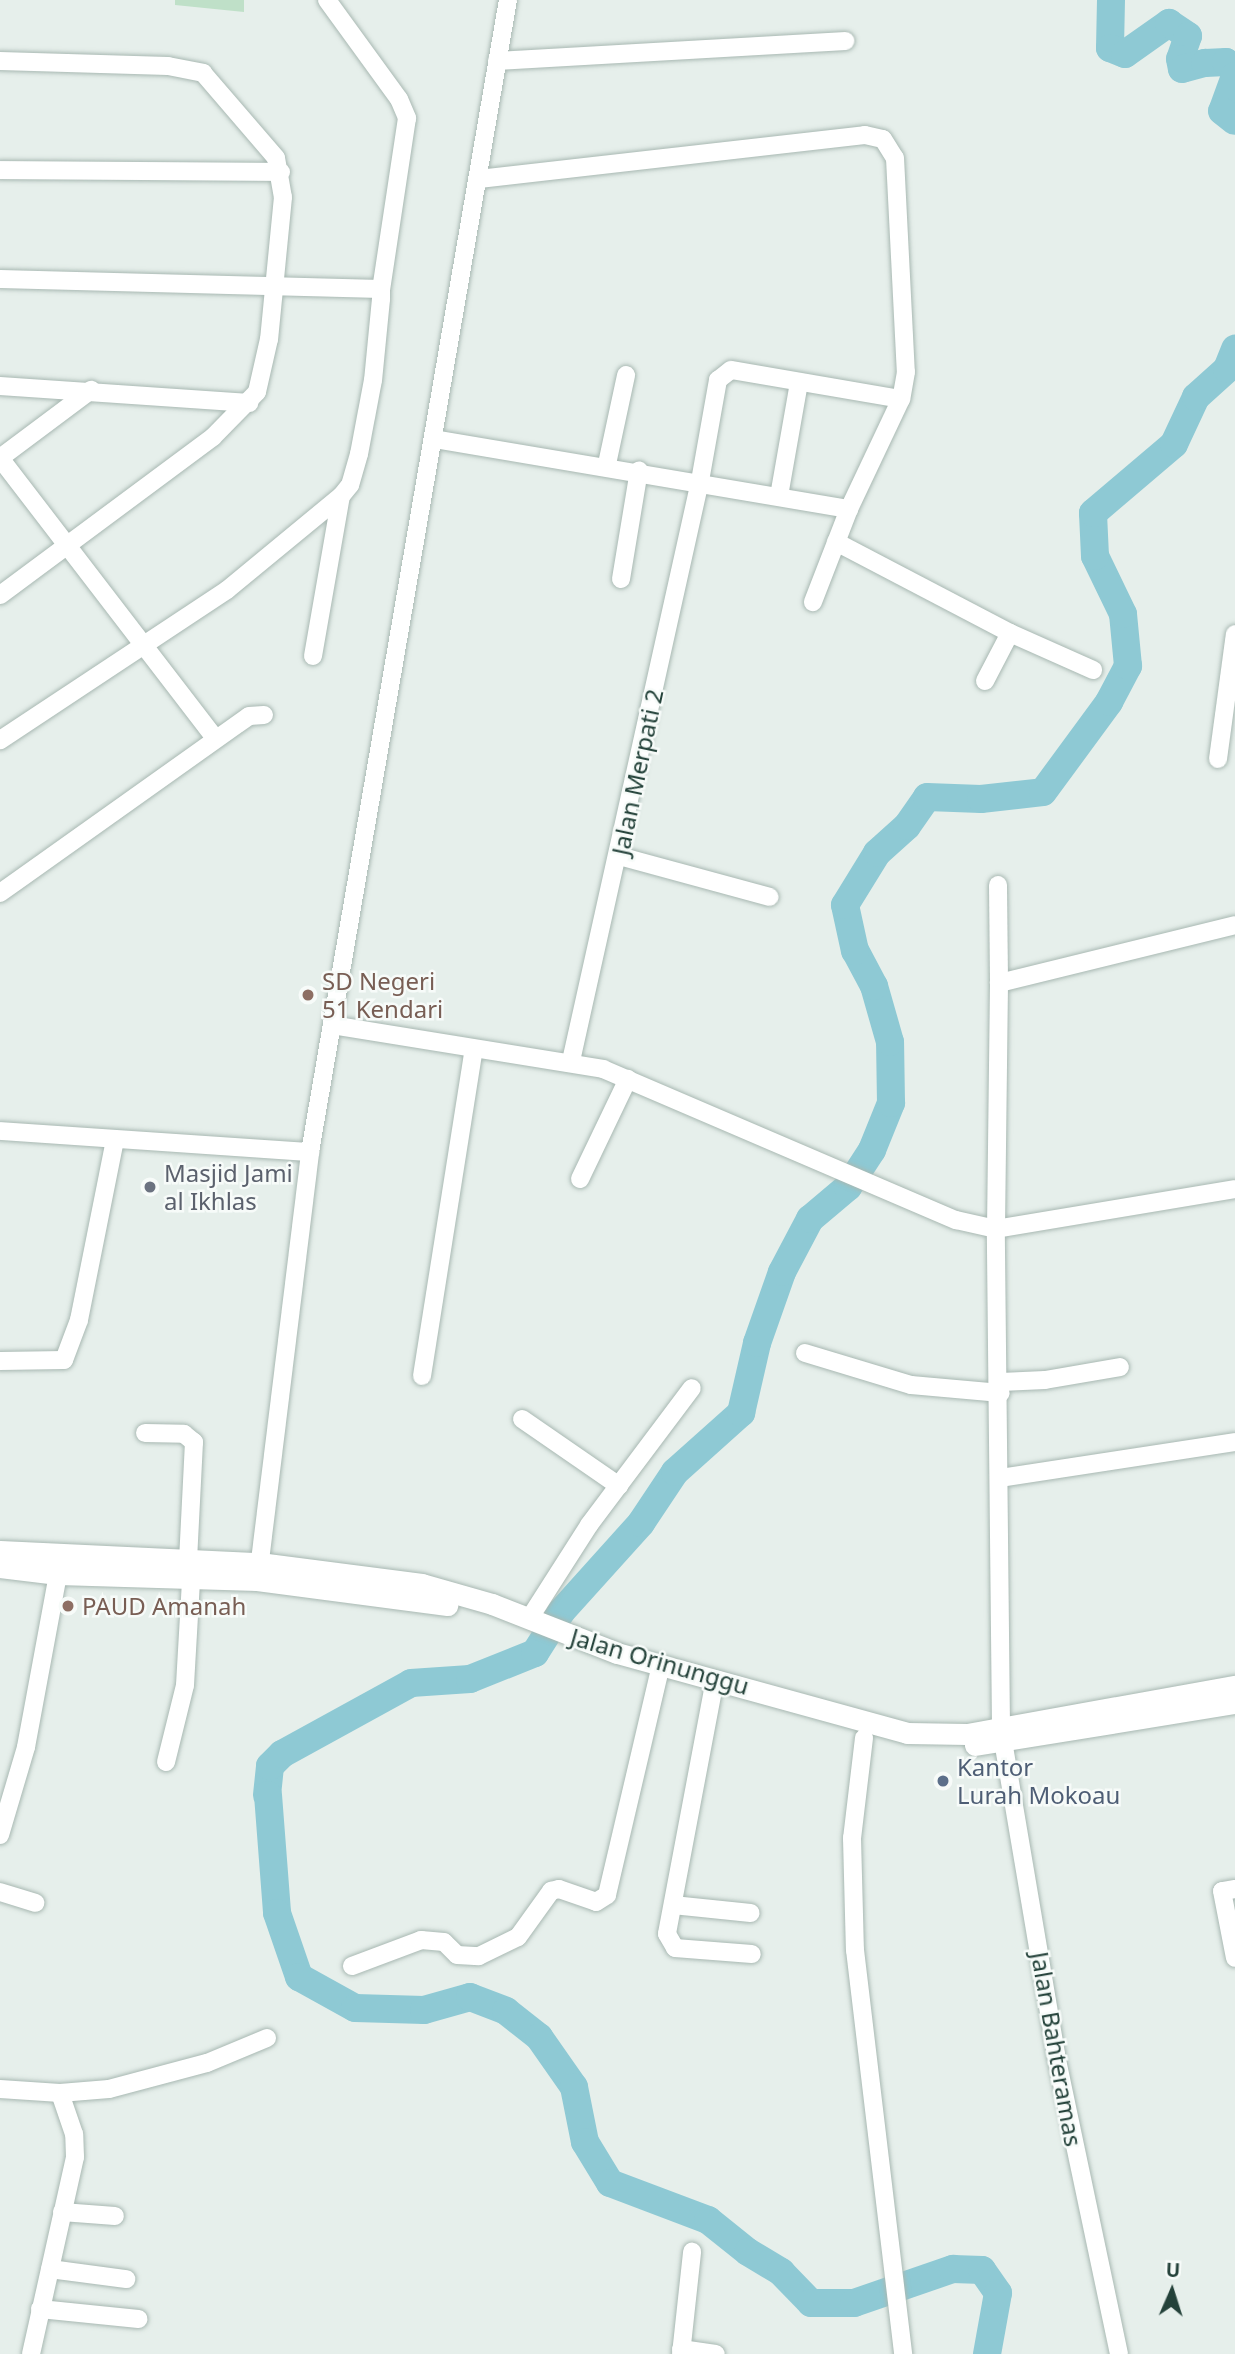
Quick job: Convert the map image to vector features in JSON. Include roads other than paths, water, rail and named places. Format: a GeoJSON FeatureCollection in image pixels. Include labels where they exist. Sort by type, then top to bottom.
{"type":"FeatureCollection","features":[{"type":"Feature","properties":{"kind":"street"},"geometry":{"type":"LineString","coordinates":[[0,740],[144,641],[227,590],[341,496],[350,485],[362,442],[373,380],[381,289],[407,118],[399,99],[327,0]]}},
{"type":"Feature","properties":{"kind":"street"},"geometry":{"type":"LineString","coordinates":[[258,1572],[310,1152],[508,0]]}},
{"type":"Feature","properties":{"kind":"street"},"geometry":{"type":"LineString","coordinates":[[497,61],[845,41]]}},
{"type":"Feature","properties":{"kind":"street"},"geometry":{"type":"LineString","coordinates":[[0,61],[194,69],[253,126],[281,172],[276,285],[265,365],[249,403],[214,437],[0,595]]}},
{"type":"Feature","properties":{"kind":"street"},"geometry":{"type":"LineString","coordinates":[[479,179],[864,135],[883,139],[895,158],[906,321],[901,399],[849,509],[813,602]]}},
{"type":"Feature","properties":{"kind":"street"},"geometry":{"type":"LineString","coordinates":[[0,170],[281,172]]}},
{"type":"Feature","properties":{"kind":"street"},"geometry":{"type":"LineString","coordinates":[[0,279],[381,289]]}},
{"type":"Feature","properties":{"kind":"street","name":"Jalan Merpati 2"},"geometry":{"type":"LineString","coordinates":[[571,1061],[722,374],[731,370],[799,383]]}},
{"type":"Feature","properties":{"kind":"street"},"geometry":{"type":"LineString","coordinates":[[607,464],[626,375]]}},
{"type":"Feature","properties":{"kind":"street"},"geometry":{"type":"LineString","coordinates":[[779,496],[799,383],[901,399]]}},
{"type":"Feature","properties":{"kind":"street"},"geometry":{"type":"LineString","coordinates":[[0,386],[91,390],[249,403]]}},
{"type":"Feature","properties":{"kind":"street"},"geometry":{"type":"LineString","coordinates":[[91,390],[0,458],[144,641],[181,698],[216,739]]}},
{"type":"Feature","properties":{"kind":"street"},"geometry":{"type":"LineString","coordinates":[[434,439],[607,464],[849,509]]}},
{"type":"Feature","properties":{"kind":"street"},"geometry":{"type":"LineString","coordinates":[[621,579],[639,470]]}},
{"type":"Feature","properties":{"kind":"street"},"geometry":{"type":"LineString","coordinates":[[313,656],[341,496]]}},
{"type":"Feature","properties":{"kind":"street"},"geometry":{"type":"LineString","coordinates":[[836,542],[1010,634],[1093,670]]}},
{"type":"Feature","properties":{"kind":"street"},"geometry":{"type":"LineString","coordinates":[[985,681],[1010,634]]}},
{"type":"Feature","properties":{"kind":"street"},"geometry":{"type":"LineString","coordinates":[[1219,759],[1235,634]]}},
{"type":"Feature","properties":{"kind":"street"},"geometry":{"type":"LineString","coordinates":[[0,893],[249,716],[264,715]]}},
{"type":"Feature","properties":{"kind":"street"},"geometry":{"type":"LineString","coordinates":[[618,856],[770,897]]}},
{"type":"Feature","properties":{"kind":"street","name":"Jalan Bahteramas"},"geometry":{"type":"LineString","coordinates":[[998,885],[996,1229],[1001,1387],[1002,1735],[1056,2054],[1119,2354]]}},
{"type":"Feature","properties":{"kind":"street"},"geometry":{"type":"LineString","coordinates":[[999,984],[1235,925]]}},
{"type":"Feature","properties":{"kind":"street"},"geometry":{"type":"LineString","coordinates":[[332,1025],[474,1049],[571,1061],[628,1079],[956,1220],[996,1229],[1235,1189]]}},
{"type":"Feature","properties":{"kind":"street"},"geometry":{"type":"LineString","coordinates":[[422,1376],[474,1049]]}},
{"type":"Feature","properties":{"kind":"street"},"geometry":{"type":"LineString","coordinates":[[580,1179],[628,1079]]}},
{"type":"Feature","properties":{"kind":"street"},"geometry":{"type":"LineString","coordinates":[[0,1131],[310,1152]]}},
{"type":"Feature","properties":{"kind":"street"},"geometry":{"type":"LineString","coordinates":[[0,1362],[59,1362],[68,1352],[115,1140]]}},
{"type":"Feature","properties":{"kind":"street"},"geometry":{"type":"LineString","coordinates":[[805,1353],[911,1385],[1001,1387],[1120,1367]]}},
{"type":"Feature","properties":{"kind":"street"},"geometry":{"type":"LineString","coordinates":[[536,1625],[619,1486],[692,1388]]}},
{"type":"Feature","properties":{"kind":"street"},"geometry":{"type":"LineString","coordinates":[[522,1419],[619,1486]]}},
{"type":"Feature","properties":{"kind":"street"},"geometry":{"type":"LineString","coordinates":[[145,1433],[184,1434],[194,1443],[184,1695],[166,1762]]}},
{"type":"Feature","properties":{"kind":"street"},"geometry":{"type":"LineString","coordinates":[[1000,1478],[1235,1442]]}},
{"type":"Feature","properties":{"kind":"street","name":"Jalan Orinunggu"},"geometry":{"type":"LineString","coordinates":[[0,1551],[190,1570]]}},
{"type":"Feature","properties":{"kind":"street","name":"Jalan Orinunggu"},"geometry":{"type":"LineString","coordinates":[[0,1567],[58,1574],[190,1570],[258,1572],[411,1597],[536,1625],[574,1643],[659,1674],[864,1738],[938,1748],[1235,1686]]}},
{"type":"Feature","properties":{"kind":"street"},"geometry":{"type":"LineString","coordinates":[[1,1830],[26,1747],[58,1574]]}},
{"type":"Feature","properties":{"kind":"street","name":"Jalan Orinunggu"},"geometry":{"type":"LineString","coordinates":[[574,1643],[907,1733],[1002,1735],[1235,1703]]}},
{"type":"Feature","properties":{"kind":"street"},"geometry":{"type":"LineString","coordinates":[[352,1966],[421,1940],[444,1942],[457,1955],[479,1956],[518,1937],[551,1891],[559,1889],[597,1902],[607,1895],[659,1674]]}},
{"type":"Feature","properties":{"kind":"street"},"geometry":{"type":"LineString","coordinates":[[713,1690],[667,1934],[675,1948],[752,1954]]}},
{"type":"Feature","properties":{"kind":"street"},"geometry":{"type":"LineString","coordinates":[[864,1738],[852,1838],[855,1950],[890,2219],[894,2286],[903,2354]]}},
{"type":"Feature","properties":{"kind":"street"},"geometry":{"type":"LineString","coordinates":[[1235,1889],[1222,1891],[1235,1958]]}},
{"type":"Feature","properties":{"kind":"street"},"geometry":{"type":"LineString","coordinates":[[0,1892],[35,1903]]}},
{"type":"Feature","properties":{"kind":"street"},"geometry":{"type":"LineString","coordinates":[[673,1905],[751,1913]]}},
{"type":"Feature","properties":{"kind":"street"},"geometry":{"type":"LineString","coordinates":[[0,2089],[60,2093],[108,2089],[170,2073],[267,2038]]}},
{"type":"Feature","properties":{"kind":"street"},"geometry":{"type":"LineString","coordinates":[[31,2354],[76,2145],[60,2093]]}},
{"type":"Feature","properties":{"kind":"street"},"geometry":{"type":"LineString","coordinates":[[62,2212],[115,2216]]}},
{"type":"Feature","properties":{"kind":"street"},"geometry":{"type":"LineString","coordinates":[[692,2252],[681,2352],[716,2354]]}},
{"type":"Feature","properties":{"kind":"street"},"geometry":{"type":"LineString","coordinates":[[50,2269],[125,2279]]}},
{"type":"Feature","properties":{"kind":"street"},"geometry":{"type":"LineString","coordinates":[[40,2309],[138,2319]]}},
{"type":"Feature","properties":{"kind":"waterway"},"geometry":{"type":"LineString","coordinates":[[1111,0],[1110,48],[1125,54],[1169,23],[1188,36],[1180,59],[1182,69],[1205,63],[1226,62],[1235,68]]}},
{"type":"Feature","properties":{"kind":"waterway"},"geometry":{"type":"LineString","coordinates":[[1235,76],[1222,111],[1235,121]]}},
{"type":"Feature","properties":{"kind":"waterway"},"geometry":{"type":"LineString","coordinates":[[267,1795],[270,1766],[282,1754],[411,1683],[470,1679],[535,1653],[561,1612],[641,1523],[675,1472],[741,1413],[757,1343],[782,1272],[810,1219],[848,1187],[872,1150],[891,1103],[890,1042],[874,986],[855,951],[845,905],[877,853],[907,826],[927,797],[981,799],[1043,792],[1109,702],[1128,666],[1123,614],[1095,556],[1093,513],[1174,444],[1196,397],[1227,369],[1235,349]]}},
{"type":"Feature","properties":{"kind":"waterway"},"geometry":{"type":"LineString","coordinates":[[268,1795],[277,1913],[299,1977],[355,2008],[424,2010],[470,1997],[506,2011],[539,2037],[574,2087],[585,2142],[610,2183],[708,2220],[748,2252],[781,2272],[811,2303],[854,2303],[953,2269],[982,2270],[998,2293],[987,2354]]}},
{"type":"Feature","properties":{"kind":"place","name":"SD Negeri 51 Kendari"},"geometry":{"type":"Point","coordinates":[308,995]}},
{"type":"Feature","properties":{"kind":"place","name":"Masjid Jami al Ikhlas"},"geometry":{"type":"Point","coordinates":[150,1187]}},
{"type":"Feature","properties":{"kind":"place","name":"PAUD Amanah"},"geometry":{"type":"Point","coordinates":[68,1606]}},
{"type":"Feature","properties":{"kind":"place","name":"Kantor Lurah Mokoau"},"geometry":{"type":"Point","coordinates":[943,1781]}}]}
